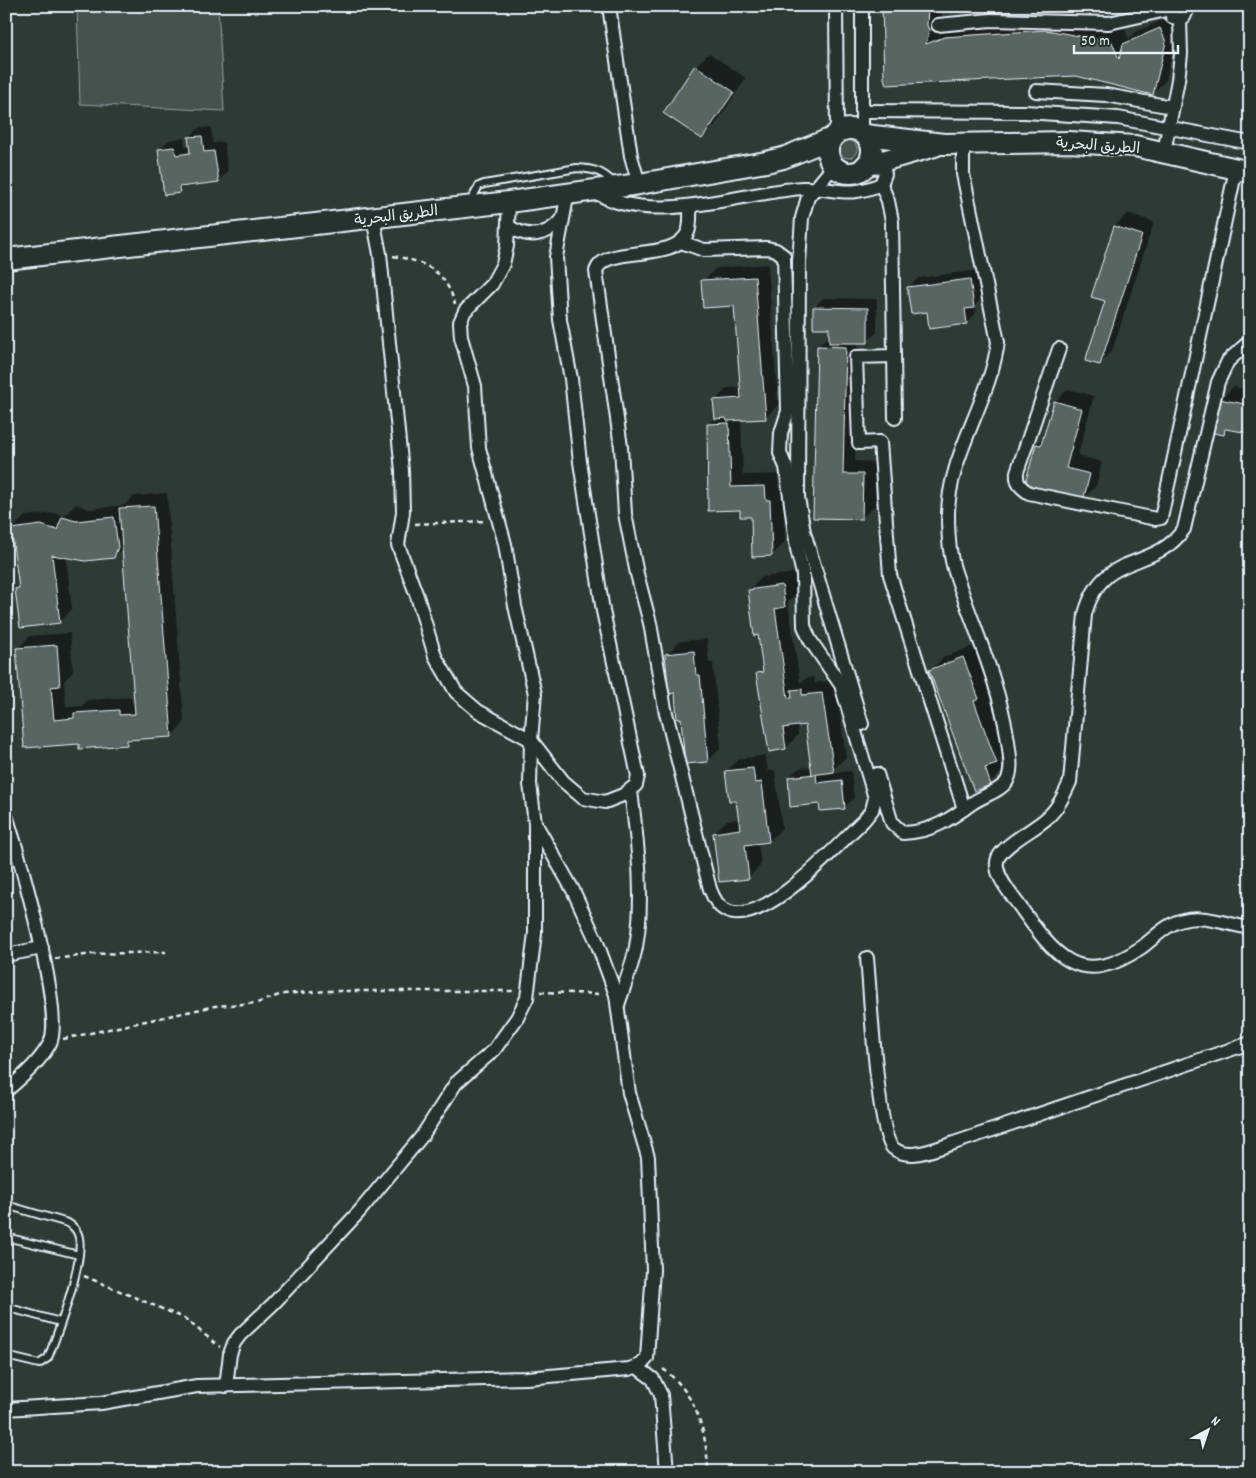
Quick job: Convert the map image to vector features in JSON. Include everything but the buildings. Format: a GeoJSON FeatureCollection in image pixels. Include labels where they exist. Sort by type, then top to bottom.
{"type":"FeatureCollection","features":[{"type":"Feature","properties":{"kind":"main road"},"geometry":{"type":"LineString","coordinates":[[852,129],[864,134],[953,144],[873,164],[855,172],[848,172],[834,165],[828,152],[835,135],[852,129]]}},
{"type":"Feature","properties":{"kind":"main road"},"geometry":{"type":"LineString","coordinates":[[864,134],[872,149],[873,164]]}},
{"type":"Feature","properties":{"kind":"main road","name":"الطريق البحرية"},"geometry":{"type":"LineString","coordinates":[[6,259],[468,207],[568,192],[639,184],[783,158],[835,135]]}},
{"type":"Feature","properties":{"kind":"main road","name":"الطريق البحرية"},"geometry":{"type":"LineString","coordinates":[[953,144],[1069,142],[1135,146],[1243,170]]}},
{"type":"Feature","properties":{"kind":"main road","name":"الطريق البحرية"},"geometry":{"type":"LineString","coordinates":[[783,158],[834,165]]}},
{"type":"Feature","properties":{"kind":"street"},"geometry":{"type":"LineString","coordinates":[[609,6],[631,156],[639,184]]}},
{"type":"Feature","properties":{"kind":"street"},"geometry":{"type":"LineString","coordinates":[[835,135],[836,6]]}},
{"type":"Feature","properties":{"kind":"street"},"geometry":{"type":"LineString","coordinates":[[862,6],[864,134]]}},
{"type":"Feature","properties":{"kind":"street"},"geometry":{"type":"LineString","coordinates":[[1180,19],[1187,13],[1189,6]]}},
{"type":"Feature","properties":{"kind":"street"},"geometry":{"type":"LineString","coordinates":[[938,25],[991,20],[1109,23],[1166,8],[1171,17],[1180,19]]}},
{"type":"Feature","properties":{"kind":"street"},"geometry":{"type":"LineString","coordinates":[[1164,152],[1181,54],[1180,19]]}},
{"type":"Feature","properties":{"kind":"street"},"geometry":{"type":"LineString","coordinates":[[1036,91],[1106,95],[1172,108]]}},
{"type":"Feature","properties":{"kind":"street"},"geometry":{"type":"LineString","coordinates":[[863,111],[1025,112],[1118,118],[1250,143]]}},
{"type":"Feature","properties":{"kind":"street"},"geometry":{"type":"LineString","coordinates":[[834,165],[808,197],[802,218],[799,262],[798,497],[804,532],[892,823],[903,833],[921,832],[946,823],[964,809],[999,788],[1008,780],[1011,763],[997,688],[955,570],[948,537],[950,488],[995,365],[998,342],[963,174],[953,144]]}},
{"type":"Feature","properties":{"kind":"street"},"geometry":{"type":"LineString","coordinates":[[873,164],[884,174],[881,184],[888,201],[892,221],[894,418]]}},
{"type":"Feature","properties":{"kind":"street"},"geometry":{"type":"LineString","coordinates":[[1059,349],[1017,472],[1016,481],[1021,488],[1029,493],[1156,519],[1161,518],[1243,170]]}},
{"type":"Feature","properties":{"kind":"street"},"geometry":{"type":"LineString","coordinates":[[592,189],[601,196],[626,205],[673,208],[790,190],[816,189],[844,193],[871,189],[881,184]]}},
{"type":"Feature","properties":{"kind":"street"},"geometry":{"type":"LineString","coordinates":[[373,218],[380,254],[402,471],[403,512],[397,540],[417,596],[435,656],[456,692],[471,706],[530,740],[563,781],[583,798],[605,802],[631,791],[636,785],[638,776],[603,611],[580,462],[571,379],[560,320],[556,271],[562,219],[568,192]]}},
{"type":"Feature","properties":{"kind":"street"},"geometry":{"type":"LineString","coordinates":[[226,1386],[230,1354],[234,1343],[240,1335],[317,1259],[393,1173],[422,1136],[464,1074],[498,1046],[517,1018],[528,991],[535,933],[535,823],[530,784],[530,740],[535,694],[515,606],[500,521],[479,448],[476,386],[461,337],[460,322],[465,311],[500,273],[507,246],[508,202]]}},
{"type":"Feature","properties":{"kind":"street"},"geometry":{"type":"LineString","coordinates":[[681,242],[704,250],[767,248],[776,250],[784,256],[788,411],[781,433],[780,453],[786,467],[797,549],[803,574],[804,626],[810,640],[841,685],[875,798],[872,810],[864,820],[806,875],[776,900],[748,912],[725,910],[716,902],[710,889],[665,709],[650,623],[624,514],[621,447],[597,275],[599,264],[608,258],[661,249],[681,242],[689,231],[690,206]]}},
{"type":"Feature","properties":{"kind":"street"},"geometry":{"type":"LineString","coordinates":[[508,226],[517,232],[544,234],[554,229],[562,219]]}},
{"type":"Feature","properties":{"kind":"street"},"geometry":{"type":"LineString","coordinates":[[1250,341],[1228,360],[1218,382],[1184,529],[1171,545],[1104,577],[1091,595],[1084,620],[1070,782],[1062,799],[1049,817],[1004,850],[997,862],[997,869],[1008,890],[1046,944],[1055,953],[1077,964],[1091,967],[1112,963],[1139,949],[1182,920],[1200,919],[1250,928]]}},
{"type":"Feature","properties":{"kind":"street"},"geometry":{"type":"LineString","coordinates":[[894,356],[856,357],[859,443],[880,442],[890,575],[964,809]]}},
{"type":"Feature","properties":{"kind":"street"},"geometry":{"type":"LineString","coordinates":[[617,1000],[636,947],[638,920],[637,849],[631,791]]}},
{"type":"Feature","properties":{"kind":"street"},"geometry":{"type":"LineString","coordinates":[[6,815],[43,954],[54,1026],[51,1042],[38,1060],[6,1091]]}},
{"type":"Feature","properties":{"kind":"street"},"geometry":{"type":"LineString","coordinates":[[6,1409],[100,1403],[188,1387],[527,1378],[622,1370],[637,1367],[647,1358],[653,1270],[650,1177],[648,1157],[629,1093],[617,1000],[596,940],[573,890],[535,823]]}},
{"type":"Feature","properties":{"kind":"street"},"geometry":{"type":"LineString","coordinates":[[6,955],[43,954]]}},
{"type":"Feature","properties":{"kind":"street"},"geometry":{"type":"LineString","coordinates":[[867,958],[880,1102],[888,1142],[894,1149],[905,1152],[917,1154],[945,1146],[1250,1042]]}},
{"type":"Feature","properties":{"kind":"street"},"geometry":{"type":"LineString","coordinates":[[637,1367],[653,1379],[661,1395],[668,1472]]}},
{"type":"Feature","properties":{"kind":"lane"},"geometry":{"type":"LineString","coordinates":[[468,207],[479,186],[484,184],[578,168],[604,172],[616,186]]}},
{"type":"Feature","properties":{"kind":"lane"},"geometry":{"type":"LineString","coordinates":[[6,1205],[58,1219],[74,1228],[80,1241],[80,1255],[76,1272],[48,1358],[39,1364],[28,1363],[6,1356]]}},
{"type":"Feature","properties":{"kind":"lane"},"geometry":{"type":"LineString","coordinates":[[6,1237],[80,1255]]}},
{"type":"Feature","properties":{"kind":"lane"},"geometry":{"type":"LineString","coordinates":[[6,1307],[60,1322]]}},
{"type":"Feature","properties":{"kind":"path"},"geometry":{"type":"LineString","coordinates":[[380,254],[409,259],[440,272],[452,294],[460,322]]}},
{"type":"Feature","properties":{"kind":"path"},"geometry":{"type":"LineString","coordinates":[[400,524],[500,521]]}},
{"type":"Feature","properties":{"kind":"path"},"geometry":{"type":"LineString","coordinates":[[43,954],[166,952]]}},
{"type":"Feature","properties":{"kind":"path"},"geometry":{"type":"LineString","coordinates":[[51,1042],[215,1006],[257,1003],[282,994],[329,991],[528,991],[617,1000]]}},
{"type":"Feature","properties":{"kind":"path"},"geometry":{"type":"LineString","coordinates":[[76,1272],[184,1318],[230,1354]]}},
{"type":"Feature","properties":{"kind":"path"},"geometry":{"type":"LineString","coordinates":[[647,1358],[672,1375],[694,1402],[701,1423],[708,1472]]}},
{"type":"Feature","properties":{"kind":"shaded area"},"geometry":{"type":"Polygon","coordinates":[[[77,6],[218,6],[224,111],[80,104],[77,6]]]}},
{"type":"Feature","properties":{"kind":"shaded area"},"geometry":{"type":"Polygon","coordinates":[[[848,140],[854,143],[857,149],[854,155],[848,158],[842,155],[839,149],[842,143],[848,140]]]}}]}
